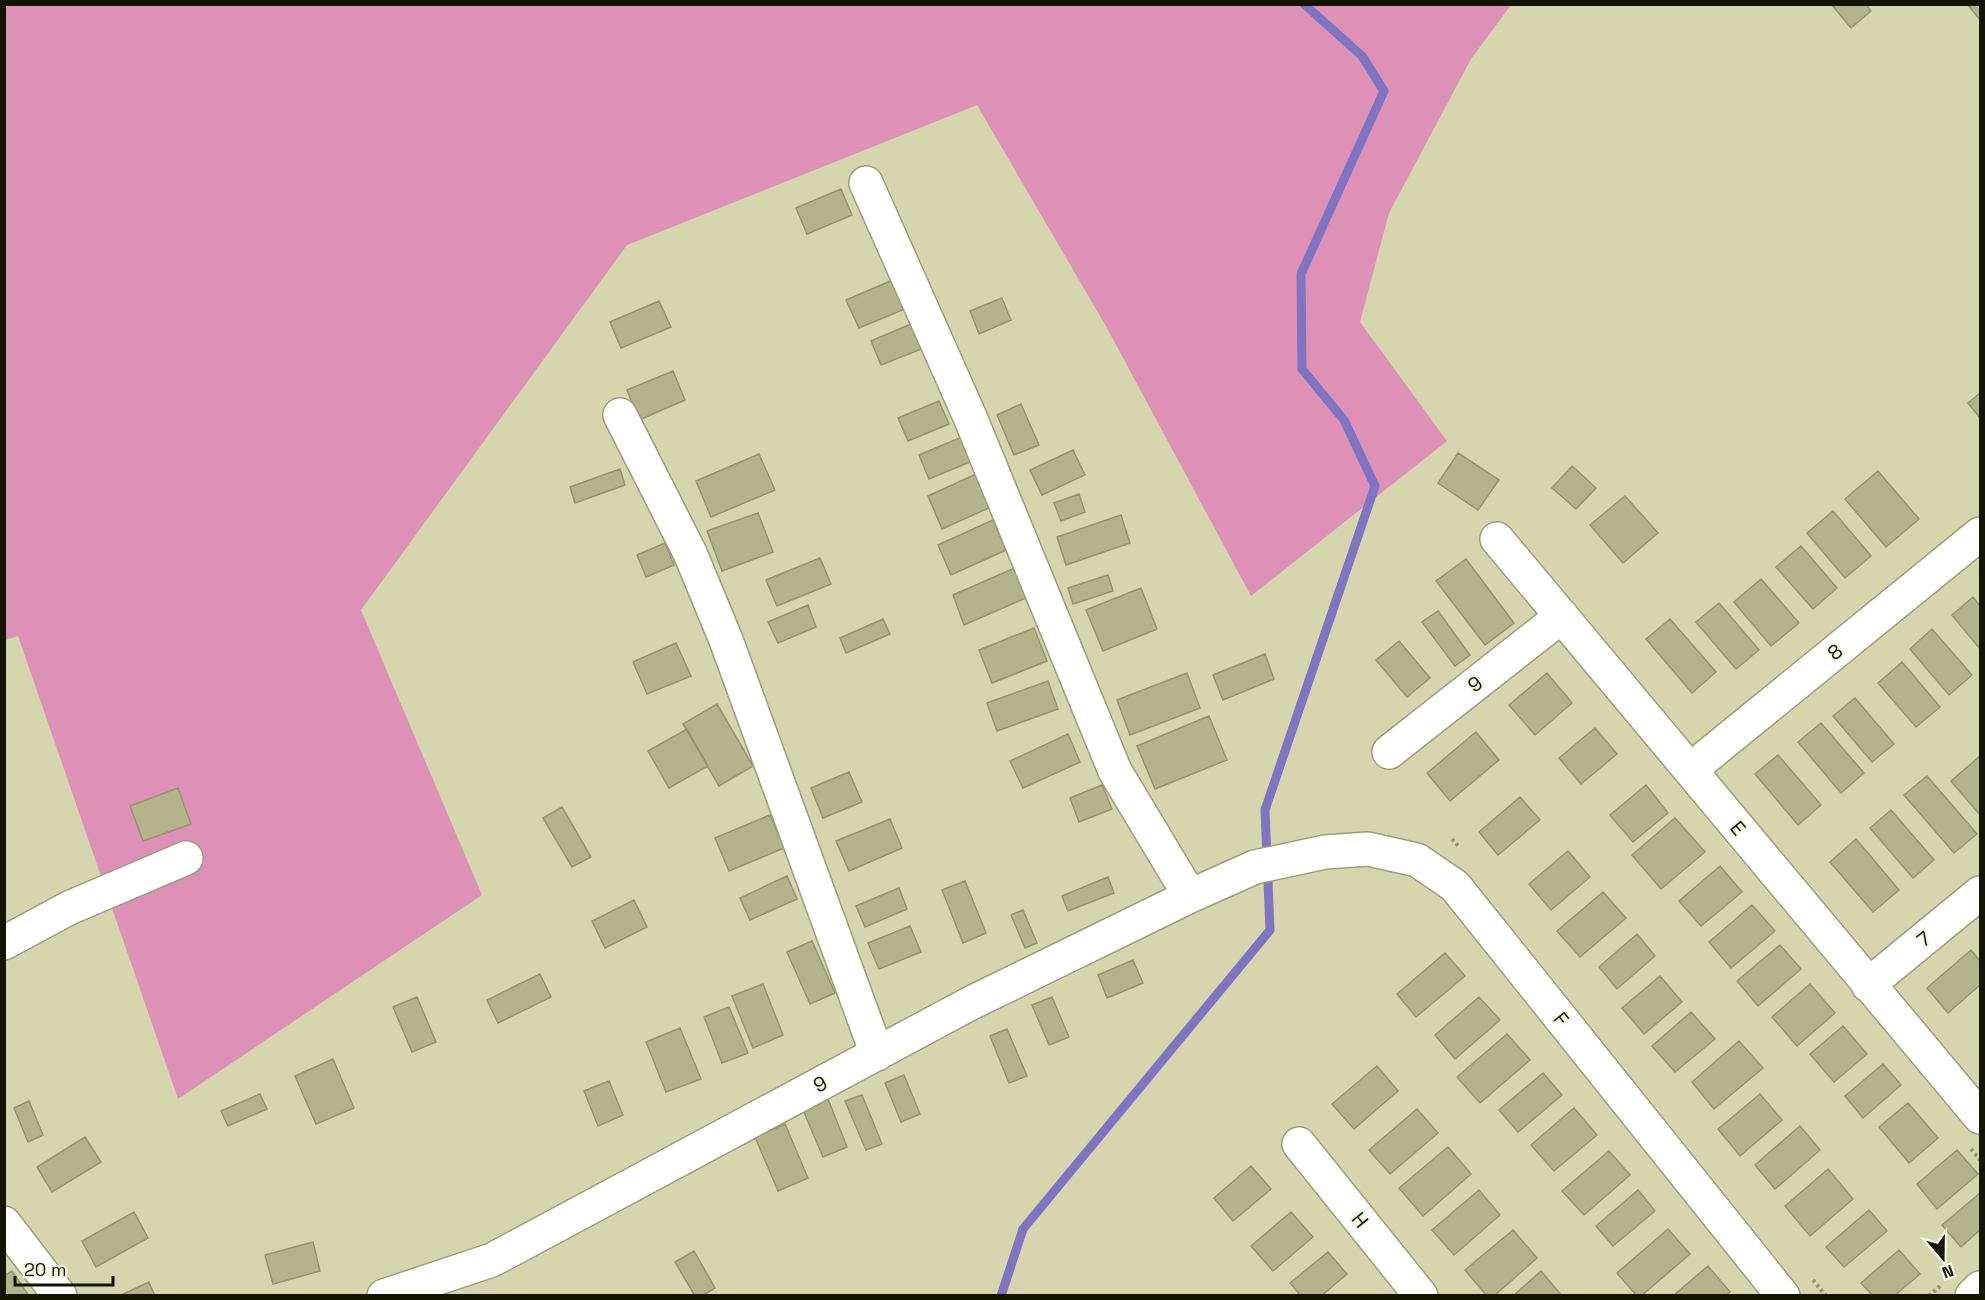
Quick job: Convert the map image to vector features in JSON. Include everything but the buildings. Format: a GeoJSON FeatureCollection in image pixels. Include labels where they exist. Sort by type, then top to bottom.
{"type":"FeatureCollection","features":[{"type":"Feature","properties":{"kind":"street"},"geometry":{"type":"LineString","coordinates":[[866,183],[970,417],[1115,771],[1190,896]]}},
{"type":"Feature","properties":{"kind":"street"},"geometry":{"type":"LineString","coordinates":[[620,415],[690,553],[726,640],[877,1054]]}},
{"type":"Feature","properties":{"kind":"street","name":"8"},"geometry":{"type":"LineString","coordinates":[[1690,770],[1980,534]]}},
{"type":"Feature","properties":{"kind":"street","name":"E"},"geometry":{"type":"LineString","coordinates":[[1497,539],[1980,1117]]}},
{"type":"Feature","properties":{"kind":"street","name":"9"},"geometry":{"type":"LineString","coordinates":[[1389,752],[1562,616]]}},
{"type":"Feature","properties":{"kind":"street","name":"F"},"geometry":{"type":"LineString","coordinates":[[1267,864],[1325,852],[1368,849],[1417,860],[1455,886],[1783,1296]]}},
{"type":"Feature","properties":{"kind":"street"},"geometry":{"type":"LineString","coordinates":[[4,943],[69,908],[186,858]]}},
{"type":"Feature","properties":{"kind":"street","name":"9"},"geometry":{"type":"LineString","coordinates":[[384,1296],[492,1260],[972,1003],[1190,896],[1267,864]]}},
{"type":"Feature","properties":{"kind":"street","name":"7"},"geometry":{"type":"LineString","coordinates":[[1868,985],[1980,892]]}},
{"type":"Feature","properties":{"kind":"street","name":"H"},"geometry":{"type":"LineString","coordinates":[[1299,1144],[1420,1296]]}},
{"type":"Feature","properties":{"kind":"street"},"geometry":{"type":"LineString","coordinates":[[4,1223],[60,1296]]}},
{"type":"Feature","properties":{"kind":"street"},"geometry":{"type":"LineString","coordinates":[[1972,1296],[1980,1288]]}},
{"type":"Feature","properties":{"kind":"shaded area"},"geometry":{"type":"Polygon","coordinates":[[[5,5],[1511,5],[1471,59],[1389,213],[1360,322],[1447,441],[1251,596],[1107,328],[977,105],[627,245],[361,610],[482,895],[178,1099],[18,636],[5,640],[5,5]]]}},
{"type":"Feature","properties":{"kind":"waterway"},"geometry":{"type":"LineString","coordinates":[[1001,1296],[1023,1229],[1270,930],[1265,810],[1375,486],[1344,420],[1302,369],[1301,274],[1384,91],[1362,56],[1304,4]]}}]}
